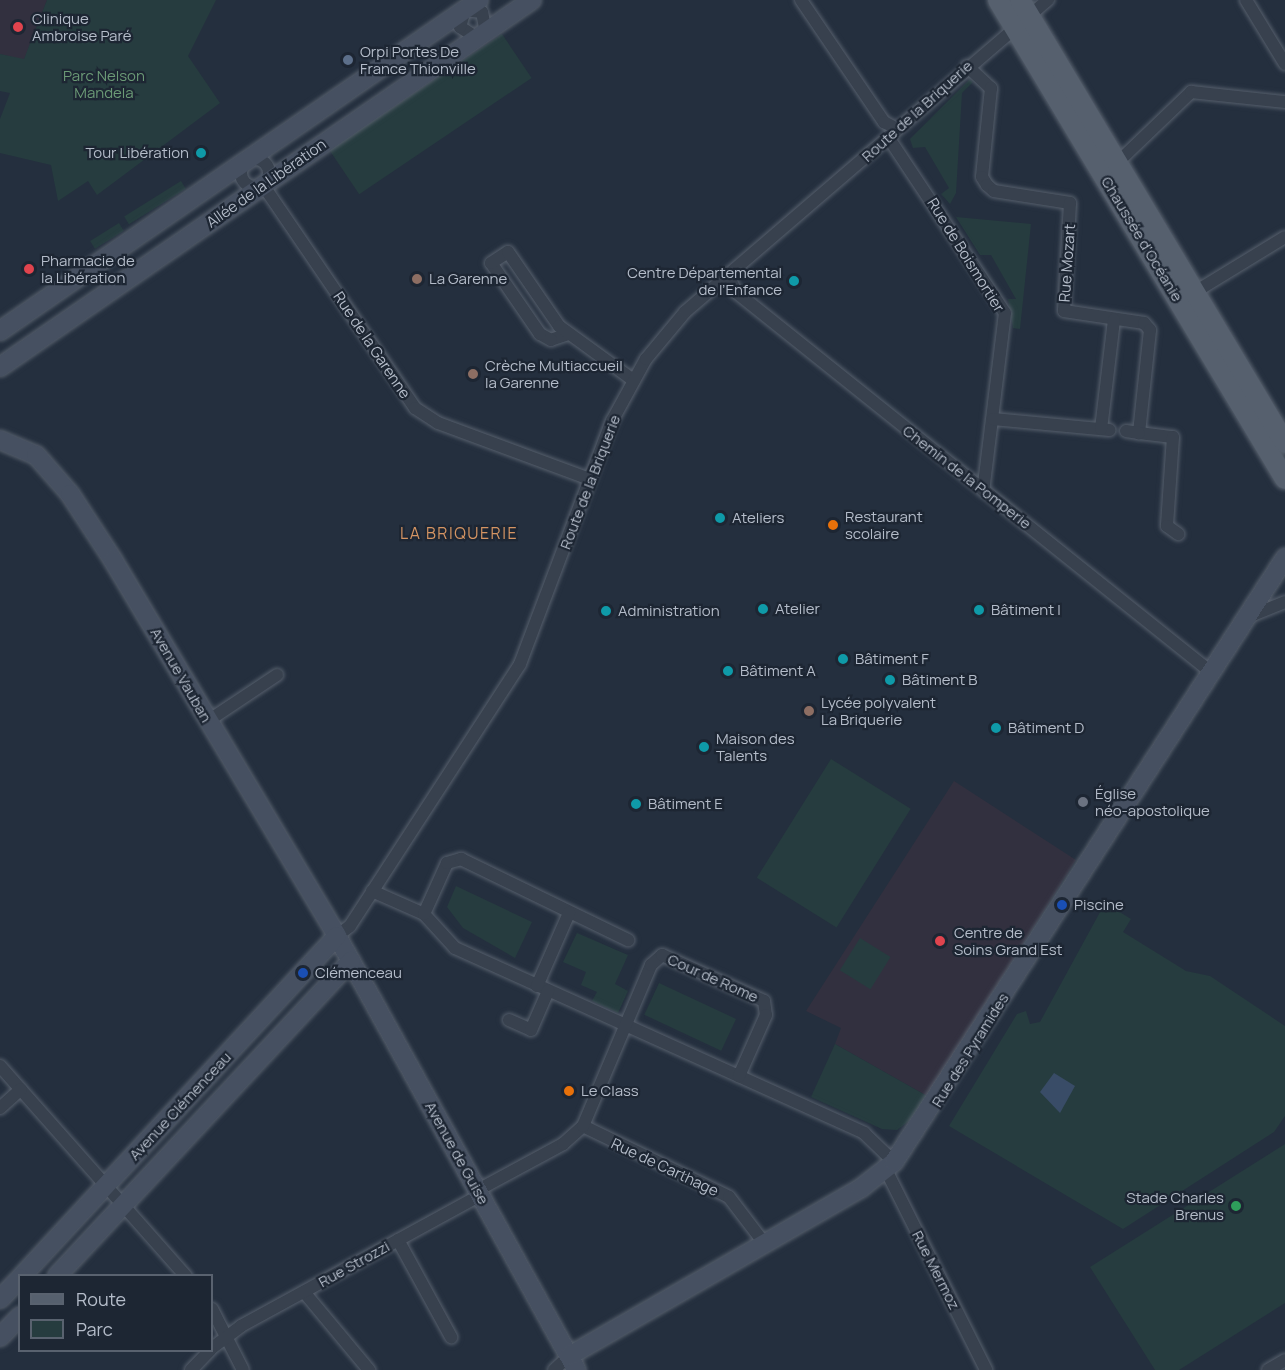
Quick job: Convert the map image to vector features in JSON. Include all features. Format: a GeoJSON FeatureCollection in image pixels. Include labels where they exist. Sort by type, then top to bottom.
{"type":"FeatureCollection","features":[{"type":"Feature","properties":{"kind":"main road","name":"Chaussée d'Océanie"},"geometry":{"type":"LineString","coordinates":[[998,0],[1021,14],[1117,163],[1285,443]]}},
{"type":"Feature","properties":{"kind":"main road","name":"Chaussée d'Océanie"},"geometry":{"type":"LineString","coordinates":[[1021,14],[1285,478]]}},
{"type":"Feature","properties":{"kind":"street","name":"Allée de la Libération"},"geometry":{"type":"LineString","coordinates":[[0,367],[532,0]]}},
{"type":"Feature","properties":{"kind":"street","name":"Rue de Boismortier"},"geometry":{"type":"LineString","coordinates":[[801,0],[893,133],[1005,313],[983,491]]}},
{"type":"Feature","properties":{"kind":"street","name":"Route de la Briquerie"},"geometry":{"type":"LineString","coordinates":[[344,931],[520,664],[589,479],[633,380],[685,312],[893,133],[1021,14],[1048,0]]}},
{"type":"Feature","properties":{"kind":"street"},"geometry":{"type":"LineString","coordinates":[[1246,0],[1285,64]]}},
{"type":"Feature","properties":{"kind":"street","name":"Allée de la Libération"},"geometry":{"type":"LineString","coordinates":[[0,331],[247,161],[467,3]]}},
{"type":"Feature","properties":{"kind":"street"},"geometry":{"type":"LineString","coordinates":[[467,3],[482,12],[482,35],[463,32],[467,3]]}},
{"type":"Feature","properties":{"kind":"street","name":"Rue Mozart"},"geometry":{"type":"LineString","coordinates":[[967,66],[991,88],[982,177],[987,185],[994,191],[1070,203],[1064,311],[1144,323],[1150,330],[1133,432],[1173,437],[1167,526],[1178,534]]}},
{"type":"Feature","properties":{"kind":"street"},"geometry":{"type":"LineString","coordinates":[[1117,163],[1191,92],[1285,102]]}},
{"type":"Feature","properties":{"kind":"street"},"geometry":{"type":"LineString","coordinates":[[261,160],[268,167],[263,185],[244,183],[241,169],[247,161],[261,160]]}},
{"type":"Feature","properties":{"kind":"street","name":"Rue de la Garenne"},"geometry":{"type":"LineString","coordinates":[[263,185],[415,408],[438,423],[589,479]]}},
{"type":"Feature","properties":{"kind":"street"},"geometry":{"type":"LineString","coordinates":[[1195,292],[1285,237]]}},
{"type":"Feature","properties":{"kind":"street"},"geometry":{"type":"LineString","coordinates":[[568,334],[551,340],[540,334],[491,263],[508,252],[568,334],[633,380]]}},
{"type":"Feature","properties":{"kind":"street","name":"Chemin de la Pomperie"},"geometry":{"type":"LineString","coordinates":[[729,276],[736,292],[1212,673]]}},
{"type":"Feature","properties":{"kind":"street"},"geometry":{"type":"LineString","coordinates":[[993,419],[1105,429],[1114,320]]}},
{"type":"Feature","properties":{"kind":"street"},"geometry":{"type":"LineString","coordinates":[[1262,405],[1285,423]]}},
{"type":"Feature","properties":{"kind":"street","name":"Avenue Vauban"},"geometry":{"type":"LineString","coordinates":[[0,440],[36,455],[70,495],[208,721],[344,931]]}},
{"type":"Feature","properties":{"kind":"street","name":"Rue des Pyramides"},"geometry":{"type":"LineString","coordinates":[[573,1363],[890,1166],[1285,558]]}},
{"type":"Feature","properties":{"kind":"street"},"geometry":{"type":"LineString","coordinates":[[1247,617],[1285,603]]}},
{"type":"Feature","properties":{"kind":"street"},"geometry":{"type":"LineString","coordinates":[[208,721],[277,675]]}},
{"type":"Feature","properties":{"kind":"street"},"geometry":{"type":"LineString","coordinates":[[424,914],[447,863],[461,859],[628,940]]}},
{"type":"Feature","properties":{"kind":"street"},"geometry":{"type":"LineString","coordinates":[[372,891],[424,914],[456,948],[864,1133],[890,1166]]}},
{"type":"Feature","properties":{"kind":"street"},"geometry":{"type":"LineString","coordinates":[[509,1020],[531,1030],[542,988],[569,913]]}},
{"type":"Feature","properties":{"kind":"street","name":"Avenue de Guise"},"geometry":{"type":"LineString","coordinates":[[344,931],[351,961],[573,1363]]}},
{"type":"Feature","properties":{"kind":"street","name":"Avenue Clémenceau"},"geometry":{"type":"LineString","coordinates":[[24,1274],[344,931]]}},
{"type":"Feature","properties":{"kind":"street","name":"Cour de Rome"},"geometry":{"type":"LineString","coordinates":[[628,1026],[651,965],[662,955],[672,956],[764,1001],[766,1015],[739,1076]]}},
{"type":"Feature","properties":{"kind":"street","name":"Avenue Clémenceau"},"geometry":{"type":"LineString","coordinates":[[58,1274],[351,961]]}},
{"type":"Feature","properties":{"kind":"street"},"geometry":{"type":"LineString","coordinates":[[583,1126],[628,1026]]}},
{"type":"Feature","properties":{"kind":"street"},"geometry":{"type":"LineString","coordinates":[[0,1066],[125,1203],[185,1274]]}},
{"type":"Feature","properties":{"kind":"street"},"geometry":{"type":"LineString","coordinates":[[0,1108],[21,1089]]}},
{"type":"Feature","properties":{"kind":"street","name":"Rue Strozzi"},"geometry":{"type":"LineString","coordinates":[[213,1347],[228,1334],[398,1240],[563,1144],[583,1126]]}},
{"type":"Feature","properties":{"kind":"street","name":"Rue de Carthage"},"geometry":{"type":"LineString","coordinates":[[583,1126],[729,1197],[764,1243]]}},
{"type":"Feature","properties":{"kind":"street","name":"Rue Mermoz"},"geometry":{"type":"LineString","coordinates":[[890,1166],[986,1370]]}},
{"type":"Feature","properties":{"kind":"street"},"geometry":{"type":"LineString","coordinates":[[398,1240],[451,1337]]}},
{"type":"Feature","properties":{"kind":"street","name":"Avenue Clémenceau"},"geometry":{"type":"LineString","coordinates":[[0,1299],[18,1280]]}},
{"type":"Feature","properties":{"kind":"street"},"geometry":{"type":"LineString","coordinates":[[304,1292],[369,1370]]}},
{"type":"Feature","properties":{"kind":"street"},"geometry":{"type":"LineString","coordinates":[[213,1311],[228,1334],[243,1370]]}},
{"type":"Feature","properties":{"kind":"street"},"geometry":{"type":"LineString","coordinates":[[0,1337],[18,1318]]}},
{"type":"Feature","properties":{"kind":"street","name":"Rue Strozzi"},"geometry":{"type":"LineString","coordinates":[[191,1370],[208,1352]]}},
{"type":"Feature","properties":{"kind":"street"},"geometry":{"type":"LineString","coordinates":[[1268,1370],[1285,1360]]}},
{"type":"Feature","properties":{"kind":"street"},"geometry":{"type":"LineString","coordinates":[[554,1370],[573,1363]]}},
{"type":"Feature","properties":{"kind":"shaded area","name":"Clinique Ambroise Paré"},"geometry":{"type":"Polygon","coordinates":[[[0,0],[47,0],[24,60],[0,54],[0,0]]]}},
{"type":"Feature","properties":{"kind":"shaded area","name":"Centre de Soins Grand Est"},"geometry":{"type":"Polygon","coordinates":[[[954,781],[1076,860],[927,1096],[835,1044],[841,1028],[806,1011],[954,781]]]}},
{"type":"Feature","properties":{"kind":"green space","name":"Parc Nelson Mandela"},"geometry":{"type":"Polygon","coordinates":[[[47,0],[216,0],[188,56],[220,103],[97,195],[88,181],[58,201],[51,165],[0,153],[0,119],[10,93],[0,91],[0,54],[24,59],[47,0]]]}},
{"type":"Feature","properties":{"kind":"green space"},"geometry":{"type":"Polygon","coordinates":[[[502,34],[532,78],[359,194],[330,150],[502,34]]]}},
{"type":"Feature","properties":{"kind":"green space"},"geometry":{"type":"Polygon","coordinates":[[[970,79],[973,82],[962,93],[956,193],[950,204],[941,194],[949,188],[925,147],[913,148],[910,139],[970,79]]]}},
{"type":"Feature","properties":{"kind":"green space"},"geometry":{"type":"Polygon","coordinates":[[[181,181],[186,189],[129,224],[124,217],[181,181]]]}},
{"type":"Feature","properties":{"kind":"green space"},"geometry":{"type":"Polygon","coordinates":[[[956,217],[1031,224],[1020,329],[1013,328],[1008,299],[1016,299],[991,255],[980,255],[956,217]]]}},
{"type":"Feature","properties":{"kind":"green space"},"geometry":{"type":"Polygon","coordinates":[[[119,223],[124,231],[95,249],[90,241],[119,223]]]}},
{"type":"Feature","properties":{"kind":"green space"},"geometry":{"type":"Polygon","coordinates":[[[831,759],[911,809],[837,928],[757,878],[831,759]]]}},
{"type":"Feature","properties":{"kind":"green space"},"geometry":{"type":"Polygon","coordinates":[[[456,886],[532,922],[515,958],[463,928],[447,907],[456,886]]]}},
{"type":"Feature","properties":{"kind":"green space"},"geometry":{"type":"Polygon","coordinates":[[[1105,903],[1131,919],[1123,932],[1186,971],[1210,976],[1285,1026],[1285,1116],[1274,1132],[1123,1229],[949,1126],[1017,1014],[1026,1011],[1030,1024],[1040,1022],[1105,903]]]}},
{"type":"Feature","properties":{"kind":"green space"},"geometry":{"type":"Polygon","coordinates":[[[577,933],[628,955],[615,984],[628,991],[618,1013],[592,1001],[597,992],[581,985],[586,972],[563,962],[577,933]]]}},
{"type":"Feature","properties":{"kind":"green space"},"geometry":{"type":"Polygon","coordinates":[[[860,938],[891,957],[870,989],[840,970],[860,938]]]}},
{"type":"Feature","properties":{"kind":"green space"},"geometry":{"type":"Polygon","coordinates":[[[659,983],[736,1019],[721,1051],[644,1015],[659,983]]]}},
{"type":"Feature","properties":{"kind":"green space"},"geometry":{"type":"Polygon","coordinates":[[[835,1044],[927,1096],[909,1121],[897,1130],[882,1129],[811,1097],[835,1044]]]}},
{"type":"Feature","properties":{"kind":"green space","name":"Stade Charles Brenus"},"geometry":{"type":"Polygon","coordinates":[[[1285,1144],[1285,1303],[1179,1370],[1155,1370],[1090,1267],[1285,1144]]]}},
{"type":"Feature","properties":{"kind":"water"},"geometry":{"type":"Polygon","coordinates":[[[1054,1073],[1075,1086],[1060,1113],[1040,1092],[1054,1073]]]}},
{"type":"Feature","properties":{"kind":"place","name":"Clinique Ambroise Paré"},"geometry":{"type":"Point","coordinates":[18,27]}},
{"type":"Feature","properties":{"kind":"place","name":"Orpi Portes De France Thionville"},"geometry":{"type":"Point","coordinates":[348,60]}},
{"type":"Feature","properties":{"kind":"place","name":"Tour Libération"},"geometry":{"type":"Point","coordinates":[201,153]}},
{"type":"Feature","properties":{"kind":"place","name":"Pharmacie de la Libération"},"geometry":{"type":"Point","coordinates":[29,269]}},
{"type":"Feature","properties":{"kind":"place","name":"La Garenne"},"geometry":{"type":"Point","coordinates":[417,279]}},
{"type":"Feature","properties":{"kind":"place","name":"Centre Départemental de l’Enfance"},"geometry":{"type":"Point","coordinates":[794,281]}},
{"type":"Feature","properties":{"kind":"place","name":"Crèche Multiaccueil la Garenne"},"geometry":{"type":"Point","coordinates":[473,374]}},
{"type":"Feature","properties":{"kind":"place","name":"Ateliers"},"geometry":{"type":"Point","coordinates":[720,518]}},
{"type":"Feature","properties":{"kind":"place","name":"Restaurant scolaire"},"geometry":{"type":"Point","coordinates":[833,525]}},
{"type":"Feature","properties":{"kind":"place","name":"Atelier"},"geometry":{"type":"Point","coordinates":[763,609]}},
{"type":"Feature","properties":{"kind":"place","name":"Bâtiment I"},"geometry":{"type":"Point","coordinates":[979,610]}},
{"type":"Feature","properties":{"kind":"place","name":"Administration"},"geometry":{"type":"Point","coordinates":[606,611]}},
{"type":"Feature","properties":{"kind":"place","name":"Bâtiment F"},"geometry":{"type":"Point","coordinates":[843,659]}},
{"type":"Feature","properties":{"kind":"place","name":"Bâtiment A"},"geometry":{"type":"Point","coordinates":[728,671]}},
{"type":"Feature","properties":{"kind":"place","name":"Bâtiment B"},"geometry":{"type":"Point","coordinates":[890,680]}},
{"type":"Feature","properties":{"kind":"place","name":"Lycée polyvalent La Briquerie"},"geometry":{"type":"Point","coordinates":[809,711]}},
{"type":"Feature","properties":{"kind":"place","name":"Bâtiment D"},"geometry":{"type":"Point","coordinates":[996,728]}},
{"type":"Feature","properties":{"kind":"place","name":"Maison des Talents"},"geometry":{"type":"Point","coordinates":[704,747]}},
{"type":"Feature","properties":{"kind":"place","name":"Église néo-apostolique"},"geometry":{"type":"Point","coordinates":[1083,802]}},
{"type":"Feature","properties":{"kind":"place","name":"Bâtiment E"},"geometry":{"type":"Point","coordinates":[636,804]}},
{"type":"Feature","properties":{"kind":"place","name":"Piscine"},"geometry":{"type":"Point","coordinates":[1062,905]}},
{"type":"Feature","properties":{"kind":"place","name":"Centre de Soins Grand Est"},"geometry":{"type":"Point","coordinates":[940,941]}},
{"type":"Feature","properties":{"kind":"place","name":"Clémenceau"},"geometry":{"type":"Point","coordinates":[303,973]}},
{"type":"Feature","properties":{"kind":"place","name":"Le Class"},"geometry":{"type":"Point","coordinates":[569,1091]}},
{"type":"Feature","properties":{"kind":"place","name":"Stade Charles Brenus"},"geometry":{"type":"Point","coordinates":[1236,1206]}},
{"type":"Feature","properties":{"kind":"district","name":"LA BRIQUERIE"},"geometry":{"type":"Point","coordinates":[459,533]}}]}
